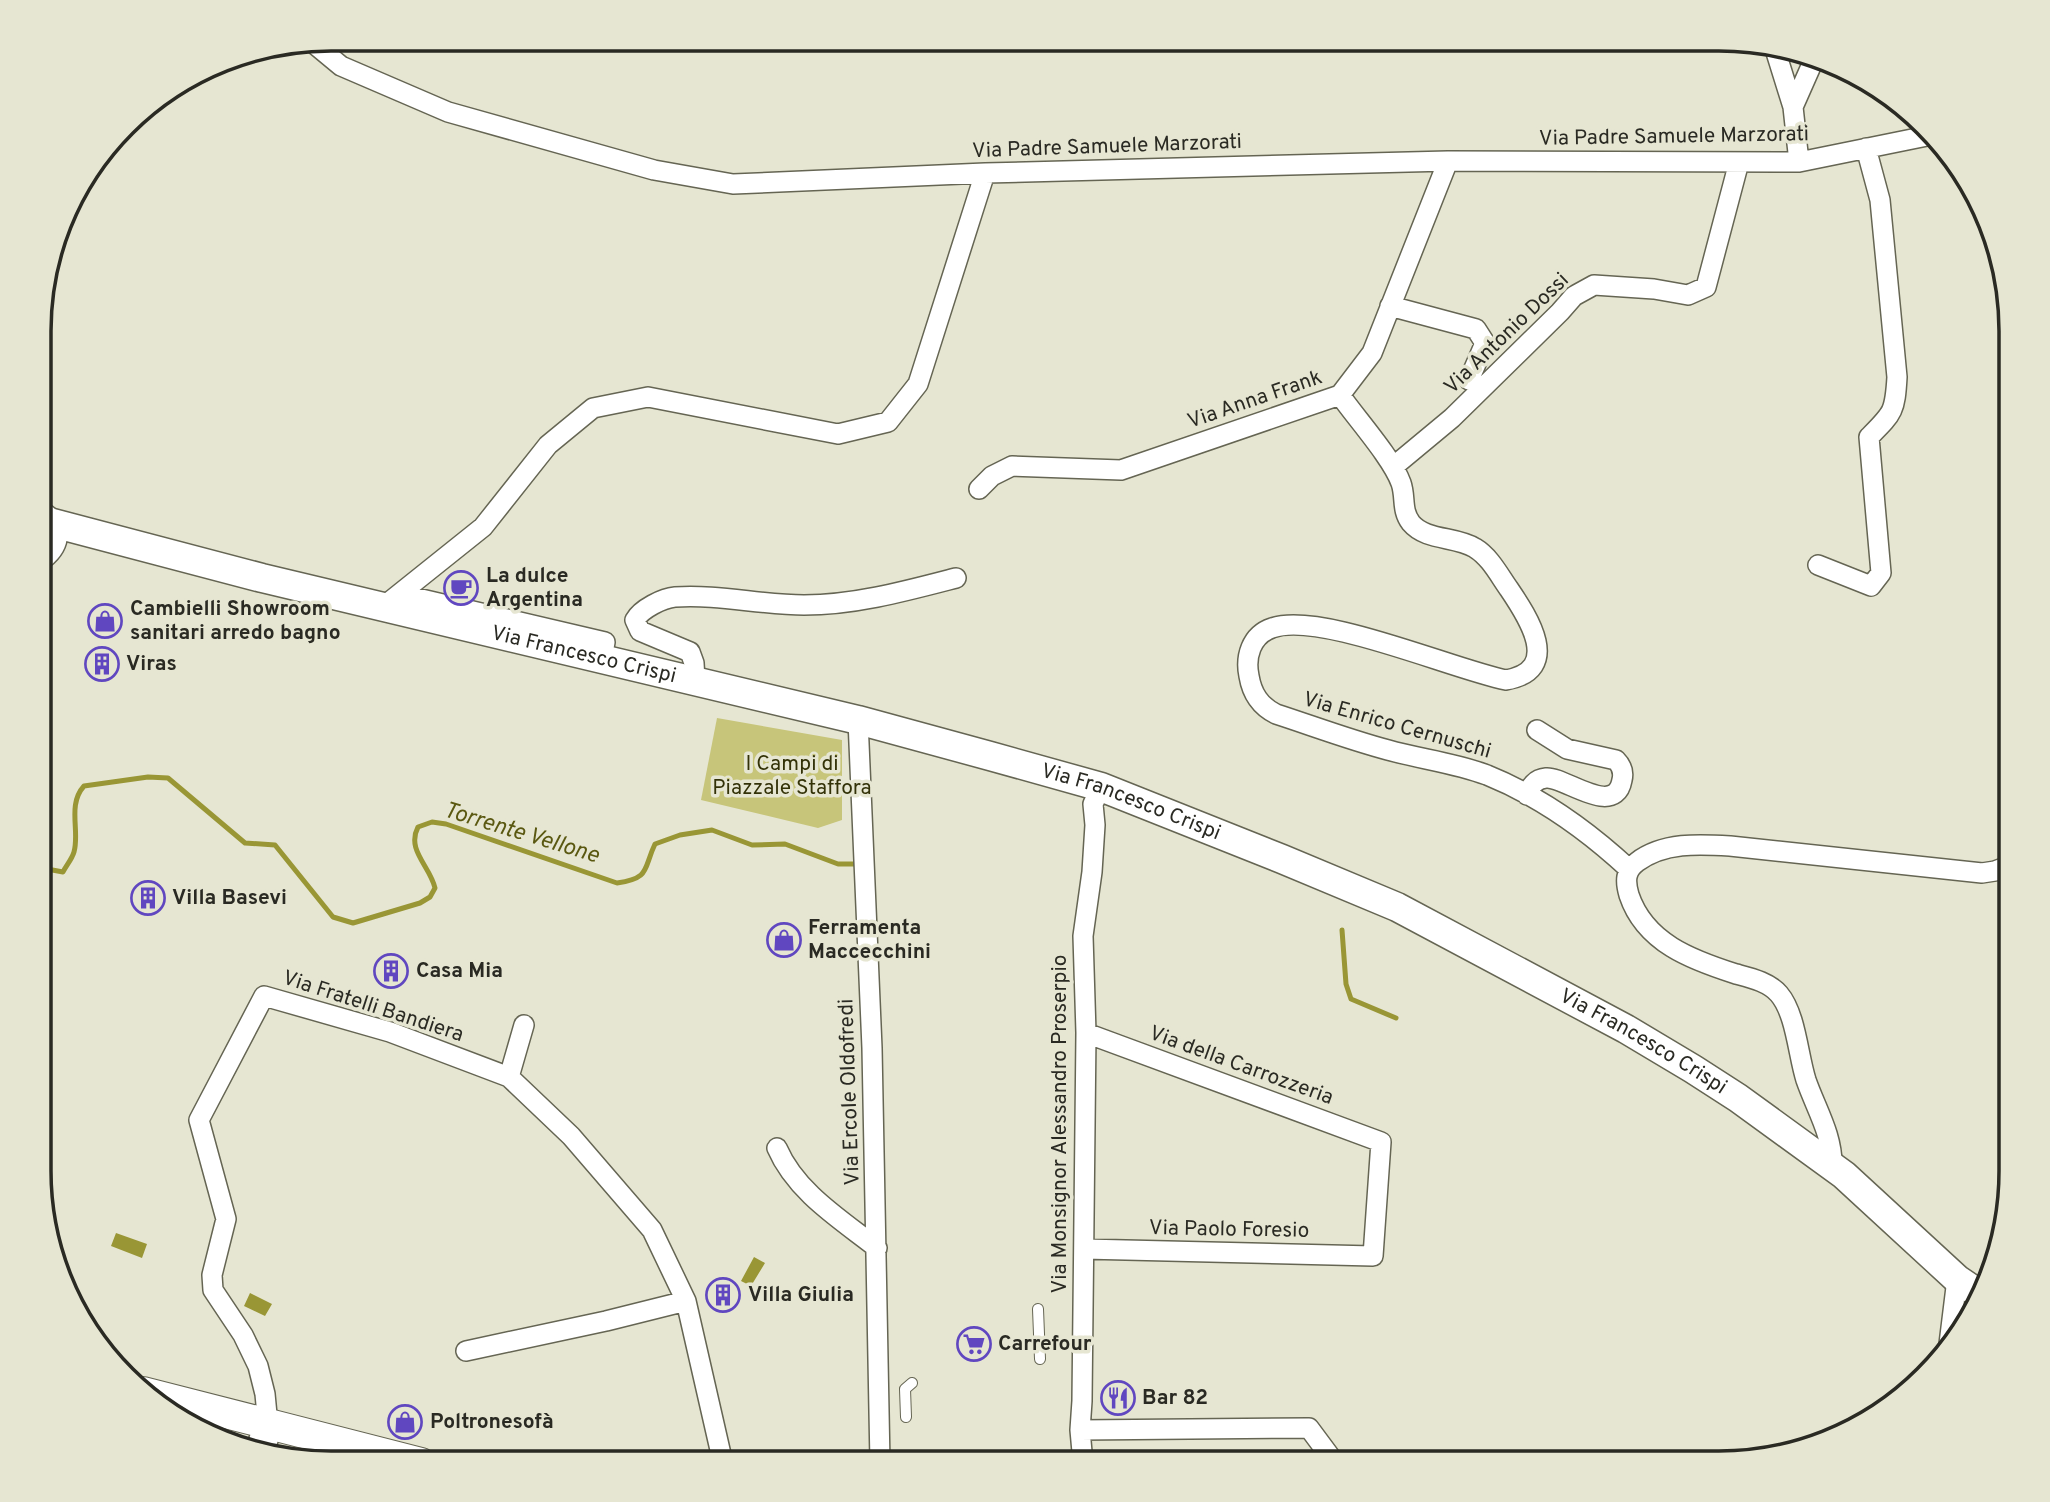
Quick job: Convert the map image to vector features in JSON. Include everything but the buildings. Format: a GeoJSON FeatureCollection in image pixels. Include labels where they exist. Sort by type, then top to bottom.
{"type":"FeatureCollection","features":[{"type":"Feature","properties":{"kind":"main road"},"geometry":{"type":"LineString","coordinates":[[185,1410],[264,1438],[346,1451]]}},
{"type":"Feature","properties":{"kind":"street","name":"Via Padre Samuele Marzorati"},"geometry":{"type":"LineString","coordinates":[[323,51],[341,66],[448,112],[654,170],[733,184],[985,173],[1448,161],[1799,162],[1921,137]]}},
{"type":"Feature","properties":{"kind":"street"},"geometry":{"type":"LineString","coordinates":[[1777,57],[1793,107],[1799,162]]}},
{"type":"Feature","properties":{"kind":"street"},"geometry":{"type":"LineString","coordinates":[[1793,107],[1811,67]]}},
{"type":"Feature","properties":{"kind":"street"},"geometry":{"type":"LineString","coordinates":[[1818,565],[1871,586],[1881,573],[1869,437],[1891,415],[1896,400],[1897,377],[1880,200],[1866,148]]}},
{"type":"Feature","properties":{"kind":"street","name":"Via Anna Frank"},"geometry":{"type":"LineString","coordinates":[[979,489],[992,476],[1012,466],[1121,470],[1340,396],[1372,353],[1448,161]]}},
{"type":"Feature","properties":{"kind":"street","name":"Via Antonio Dossi"},"geometry":{"type":"LineString","coordinates":[[1393,467],[1452,418],[1574,296],[1594,285],[1654,289],[1688,295],[1706,287],[1739,162]]}},
{"type":"Feature","properties":{"kind":"street"},"geometry":{"type":"LineString","coordinates":[[391,600],[483,527],[548,445],[593,408],[648,397],[838,434],[887,422],[918,384],[985,173]]}},
{"type":"Feature","properties":{"kind":"street"},"geometry":{"type":"LineString","coordinates":[[1390,306],[1476,329],[1485,343],[1469,380]]}},
{"type":"Feature","properties":{"kind":"street","name":"Via Enrico Cernuschi"},"geometry":{"type":"LineString","coordinates":[[1340,396],[1393,467],[1401,483],[1406,517],[1414,527],[1476,548],[1495,569],[1529,620],[1537,642],[1534,663],[1518,678],[1506,680],[1318,627],[1282,626],[1264,632],[1254,641],[1247,667],[1253,691],[1266,709],[1276,714],[1386,750],[1486,775],[1527,795],[1588,834],[1629,869]]}},
{"type":"Feature","properties":{"kind":"street","name":"Via Francesco Crispi"},"geometry":{"type":"LineString","coordinates":[[51,535],[127,552],[171,554],[391,600],[602,659],[858,720],[1101,787],[1397,907],[1660,1049],[1727,1091],[1832,1167],[1957,1279],[1973,1290]]}},
{"type":"Feature","properties":{"kind":"street"},"geometry":{"type":"LineString","coordinates":[[695,680],[690,652],[640,631],[635,620],[639,612],[672,597],[748,599],[803,605],[887,596],[956,578]]}},
{"type":"Feature","properties":{"kind":"street","name":"Via Ercole Oldofredi"},"geometry":{"type":"LineString","coordinates":[[858,720],[873,1048],[880,1451]]}},
{"type":"Feature","properties":{"kind":"street"},"geometry":{"type":"LineString","coordinates":[[1527,795],[1531,786],[1545,778],[1558,780],[1594,795],[1611,794],[1622,780],[1622,769],[1616,760],[1577,753],[1550,740],[1537,730]]}},
{"type":"Feature","properties":{"kind":"street","name":"Via Monsignor Alessandro Proserpio"},"geometry":{"type":"LineString","coordinates":[[1082,1451],[1080,1430],[1086,1033],[1083,936],[1092,872],[1095,825],[1093,804],[1101,787]]}},
{"type":"Feature","properties":{"kind":"street"},"geometry":{"type":"LineString","coordinates":[[1832,1167],[1831,1144],[1806,1080],[1789,1013],[1782,998],[1762,982],[1711,966],[1670,947],[1656,937],[1645,925],[1631,901],[1626,880],[1629,869],[1643,858],[1659,851],[1697,844],[1982,873],[1999,870]]}},
{"type":"Feature","properties":{"kind":"street","name":"Via Fratelli Bandiera"},"geometry":{"type":"LineString","coordinates":[[264,1438],[265,1394],[258,1366],[243,1335],[213,1290],[212,1275],[226,1219],[199,1120],[264,996],[390,1032],[509,1077],[571,1136],[652,1230],[686,1301],[720,1451]]}},
{"type":"Feature","properties":{"kind":"street"},"geometry":{"type":"LineString","coordinates":[[509,1077],[524,1024]]}},
{"type":"Feature","properties":{"kind":"street","name":"Via della Carrozzeria"},"geometry":{"type":"LineString","coordinates":[[1086,1033],[1381,1142],[1373,1256]]}},
{"type":"Feature","properties":{"kind":"street"},"geometry":{"type":"LineString","coordinates":[[777,1148],[794,1179],[877,1248]]}},
{"type":"Feature","properties":{"kind":"street","name":"Via Paolo Foresio"},"geometry":{"type":"LineString","coordinates":[[1084,1249],[1373,1256]]}},
{"type":"Feature","properties":{"kind":"street"},"geometry":{"type":"LineString","coordinates":[[1951,1329],[1957,1279]]}},
{"type":"Feature","properties":{"kind":"street"},"geometry":{"type":"LineString","coordinates":[[466,1352],[686,1301]]}},
{"type":"Feature","properties":{"kind":"street"},"geometry":{"type":"LineString","coordinates":[[1080,1430],[1309,1428],[1326,1451]]}},
{"type":"Feature","properties":{"kind":"lane"},"geometry":{"type":"LineString","coordinates":[[1038,1309],[1040,1359]]}},
{"type":"Feature","properties":{"kind":"lane"},"geometry":{"type":"LineString","coordinates":[[906,1417],[905,1389],[912,1383]]}},
{"type":"Feature","properties":{"kind":"green space","name":"I Campi di Piazzale Staffora"},"geometry":{"type":"Polygon","coordinates":[[[717,718],[842,740],[842,820],[818,828],[701,800],[717,718]]]}},
{"type":"Feature","properties":{"kind":"shaded area"},"geometry":{"type":"Polygon","coordinates":[[[116,1233],[147,1244],[142,1258],[111,1246],[116,1233]]]}},
{"type":"Feature","properties":{"kind":"shaded area"},"geometry":{"type":"Polygon","coordinates":[[[754,1257],[765,1263],[751,1286],[741,1281],[754,1257]]]}},
{"type":"Feature","properties":{"kind":"shaded area"},"geometry":{"type":"Polygon","coordinates":[[[250,1293],[272,1304],[265,1316],[244,1306],[250,1293]]]}},
{"type":"Feature","properties":{"kind":"waterway","name":"Torrente Vellone"},"geometry":{"type":"LineString","coordinates":[[51,870],[63,872],[74,852],[76,801],[84,786],[148,777],[168,778],[245,843],[275,845],[333,917],[353,923],[420,903],[430,897],[435,888],[417,851],[415,835],[418,827],[432,822],[446,824],[617,883],[641,875],[655,844],[680,835],[712,830],[752,845],[785,844],[838,864],[854,864]]}},
{"type":"Feature","properties":{"kind":"waterway","name":"Torrente Vellone"},"geometry":{"type":"LineString","coordinates":[[1342,930],[1346,984],[1351,999],[1396,1018]]}},
{"type":"Feature","properties":{"kind":"place","name":"La dulce Argentina"},"geometry":{"type":"Point","coordinates":[461,588]}},
{"type":"Feature","properties":{"kind":"place","name":"Cambielli Showroom sanitari arredo bagno"},"geometry":{"type":"Point","coordinates":[105,621]}},
{"type":"Feature","properties":{"kind":"place","name":"Viras"},"geometry":{"type":"Point","coordinates":[102,664]}},
{"type":"Feature","properties":{"kind":"place","name":"Villa Basevi"},"geometry":{"type":"Point","coordinates":[148,898]}},
{"type":"Feature","properties":{"kind":"place","name":"Ferramenta Maccecchini"},"geometry":{"type":"Point","coordinates":[784,940]}},
{"type":"Feature","properties":{"kind":"place","name":"Casa Mia"},"geometry":{"type":"Point","coordinates":[391,971]}},
{"type":"Feature","properties":{"kind":"place","name":"Villa Giulia"},"geometry":{"type":"Point","coordinates":[723,1295]}},
{"type":"Feature","properties":{"kind":"place","name":"Carrefour"},"geometry":{"type":"Point","coordinates":[974,1344]}},
{"type":"Feature","properties":{"kind":"place","name":"Bar 82"},"geometry":{"type":"Point","coordinates":[1118,1398]}},
{"type":"Feature","properties":{"kind":"place","name":"Poltronesofà"},"geometry":{"type":"Point","coordinates":[405,1422]}}]}
